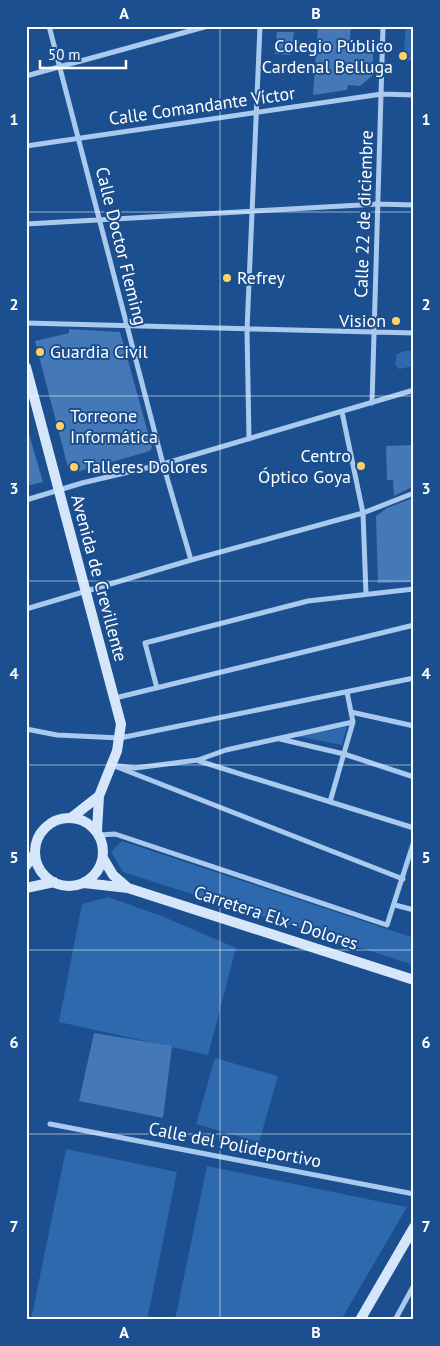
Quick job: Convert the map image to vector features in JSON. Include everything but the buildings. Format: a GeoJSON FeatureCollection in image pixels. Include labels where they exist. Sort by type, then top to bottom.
{"type":"FeatureCollection","features":[{"type":"Feature","properties":{"kind":"main road","name":"Avenida de Crevillente"},"geometry":{"type":"LineString","coordinates":[[26,367],[121,724],[120,738],[112,765],[99,796],[98,833]]}},
{"type":"Feature","properties":{"kind":"main road","name":"Avenida de Crevillente"},"geometry":{"type":"LineString","coordinates":[[71,818],[99,796]]}},
{"type":"Feature","properties":{"kind":"main road"},"geometry":{"type":"LineString","coordinates":[[71,818],[85,822],[98,833],[103,846],[103,858],[96,873],[84,883],[69,886],[54,882],[44,875],[38,864],[36,844],[46,828],[53,822],[71,818]]}},
{"type":"Feature","properties":{"kind":"main road"},"geometry":{"type":"LineString","coordinates":[[26,866],[36,853]]}},
{"type":"Feature","properties":{"kind":"main road","name":"Carretera Elx - Dolores"},"geometry":{"type":"LineString","coordinates":[[103,858],[114,875],[128,888]]}},
{"type":"Feature","properties":{"kind":"main road"},"geometry":{"type":"LineString","coordinates":[[26,888],[54,882]]}},
{"type":"Feature","properties":{"kind":"main road","name":"Carretera Elx - Dolores"},"geometry":{"type":"LineString","coordinates":[[84,883],[128,888],[414,980]]}},
{"type":"Feature","properties":{"kind":"main road"},"geometry":{"type":"LineString","coordinates":[[360,1320],[414,1227]]}},
{"type":"Feature","properties":{"kind":"street","name":"Calle Doctor Fleming"},"geometry":{"type":"LineString","coordinates":[[49,26],[163,464],[190,560]]}},
{"type":"Feature","properties":{"kind":"street"},"geometry":{"type":"LineString","coordinates":[[26,76],[208,26]]}},
{"type":"Feature","properties":{"kind":"street"},"geometry":{"type":"LineString","coordinates":[[249,439],[247,330],[260,26]]}},
{"type":"Feature","properties":{"kind":"street","name":"Calle 22 de diciembre"},"geometry":{"type":"LineString","coordinates":[[372,403],[383,26]]}},
{"type":"Feature","properties":{"kind":"street","name":"Calle Comandante Víctor"},"geometry":{"type":"LineString","coordinates":[[26,146],[382,94],[414,95]]}},
{"type":"Feature","properties":{"kind":"street"},"geometry":{"type":"LineString","coordinates":[[26,224],[378,204],[414,205]]}},
{"type":"Feature","properties":{"kind":"street"},"geometry":{"type":"LineString","coordinates":[[26,323],[374,334],[414,333]]}},
{"type":"Feature","properties":{"kind":"street"},"geometry":{"type":"LineString","coordinates":[[26,500],[82,483],[163,464],[414,390]]}},
{"type":"Feature","properties":{"kind":"street"},"geometry":{"type":"LineString","coordinates":[[342,412],[363,513],[366,594]]}},
{"type":"Feature","properties":{"kind":"street"},"geometry":{"type":"LineString","coordinates":[[26,609],[84,590],[103,587],[190,560],[363,513],[414,493]]}},
{"type":"Feature","properties":{"kind":"street"},"geometry":{"type":"LineString","coordinates":[[157,688],[145,643],[308,601],[414,589]]}},
{"type":"Feature","properties":{"kind":"street"},"geometry":{"type":"LineString","coordinates":[[115,698],[414,625]]}},
{"type":"Feature","properties":{"kind":"street"},"geometry":{"type":"LineString","coordinates":[[26,728],[57,735],[120,738],[414,678]]}},
{"type":"Feature","properties":{"kind":"street"},"geometry":{"type":"LineString","coordinates":[[330,802],[353,722],[347,692]]}},
{"type":"Feature","properties":{"kind":"street"},"geometry":{"type":"LineString","coordinates":[[351,712],[414,726]]}},
{"type":"Feature","properties":{"kind":"street"},"geometry":{"type":"LineString","coordinates":[[112,765],[135,768],[198,760],[226,750],[353,722]]}},
{"type":"Feature","properties":{"kind":"street"},"geometry":{"type":"LineString","coordinates":[[278,739],[344,754],[414,778]]}},
{"type":"Feature","properties":{"kind":"street"},"geometry":{"type":"LineString","coordinates":[[198,760],[414,828]]}},
{"type":"Feature","properties":{"kind":"street"},"geometry":{"type":"LineString","coordinates":[[112,765],[403,879]]}},
{"type":"Feature","properties":{"kind":"street"},"geometry":{"type":"LineString","coordinates":[[98,833],[115,834],[387,924],[395,905],[414,841]]}},
{"type":"Feature","properties":{"kind":"street"},"geometry":{"type":"LineString","coordinates":[[395,905],[414,910]]}},
{"type":"Feature","properties":{"kind":"street","name":"Calle del Polideportivo"},"geometry":{"type":"LineString","coordinates":[[50,1124],[414,1194]]}},
{"type":"Feature","properties":{"kind":"street"},"geometry":{"type":"LineString","coordinates":[[395,1320],[414,1285]]}},
{"type":"Feature","properties":{"kind":"shaded area"},"geometry":{"type":"Polygon","coordinates":[[[406,26],[414,26],[414,61],[403,60],[406,26]]]}},
{"type":"Feature","properties":{"kind":"shaded area"},"geometry":{"type":"Polygon","coordinates":[[[405,351],[414,351],[414,366],[399,369],[395,365],[397,354],[405,351]]]}},
{"type":"Feature","properties":{"kind":"shaded area"},"geometry":{"type":"Polygon","coordinates":[[[347,727],[342,745],[296,736],[347,727]]]}},
{"type":"Feature","properties":{"kind":"shaded area"},"geometry":{"type":"Polygon","coordinates":[[[122,841],[414,938],[414,965],[123,872],[111,852],[122,841]]]}},
{"type":"Feature","properties":{"kind":"shaded area"},"geometry":{"type":"Polygon","coordinates":[[[108,897],[164,917],[236,948],[208,1055],[59,1022],[82,904],[108,897]]]}},
{"type":"Feature","properties":{"kind":"shaded area"},"geometry":{"type":"Polygon","coordinates":[[[215,1058],[278,1076],[259,1142],[196,1124],[215,1058]]]}},
{"type":"Feature","properties":{"kind":"shaded area"},"geometry":{"type":"Polygon","coordinates":[[[66,1149],[177,1172],[147,1320],[31,1320],[66,1149]]]}},
{"type":"Feature","properties":{"kind":"shaded area"},"geometry":{"type":"Polygon","coordinates":[[[207,1166],[407,1207],[341,1320],[175,1320],[207,1166]]]}},
{"type":"Feature","properties":{"kind":"place","name":"Colegio Público Cardenal Belluga"},"geometry":{"type":"Point","coordinates":[403,56]}},
{"type":"Feature","properties":{"kind":"place","name":"Refrey"},"geometry":{"type":"Point","coordinates":[227,278]}},
{"type":"Feature","properties":{"kind":"place","name":"Vision"},"geometry":{"type":"Point","coordinates":[396,321]}},
{"type":"Feature","properties":{"kind":"place","name":"Guardia Civil"},"geometry":{"type":"Point","coordinates":[40,352]}},
{"type":"Feature","properties":{"kind":"place","name":"Torreone Informática"},"geometry":{"type":"Point","coordinates":[60,426]}},
{"type":"Feature","properties":{"kind":"place","name":"Centro Óptico Goya"},"geometry":{"type":"Point","coordinates":[361,466]}},
{"type":"Feature","properties":{"kind":"place","name":"Talleres Dolores"},"geometry":{"type":"Point","coordinates":[74,467]}}]}
